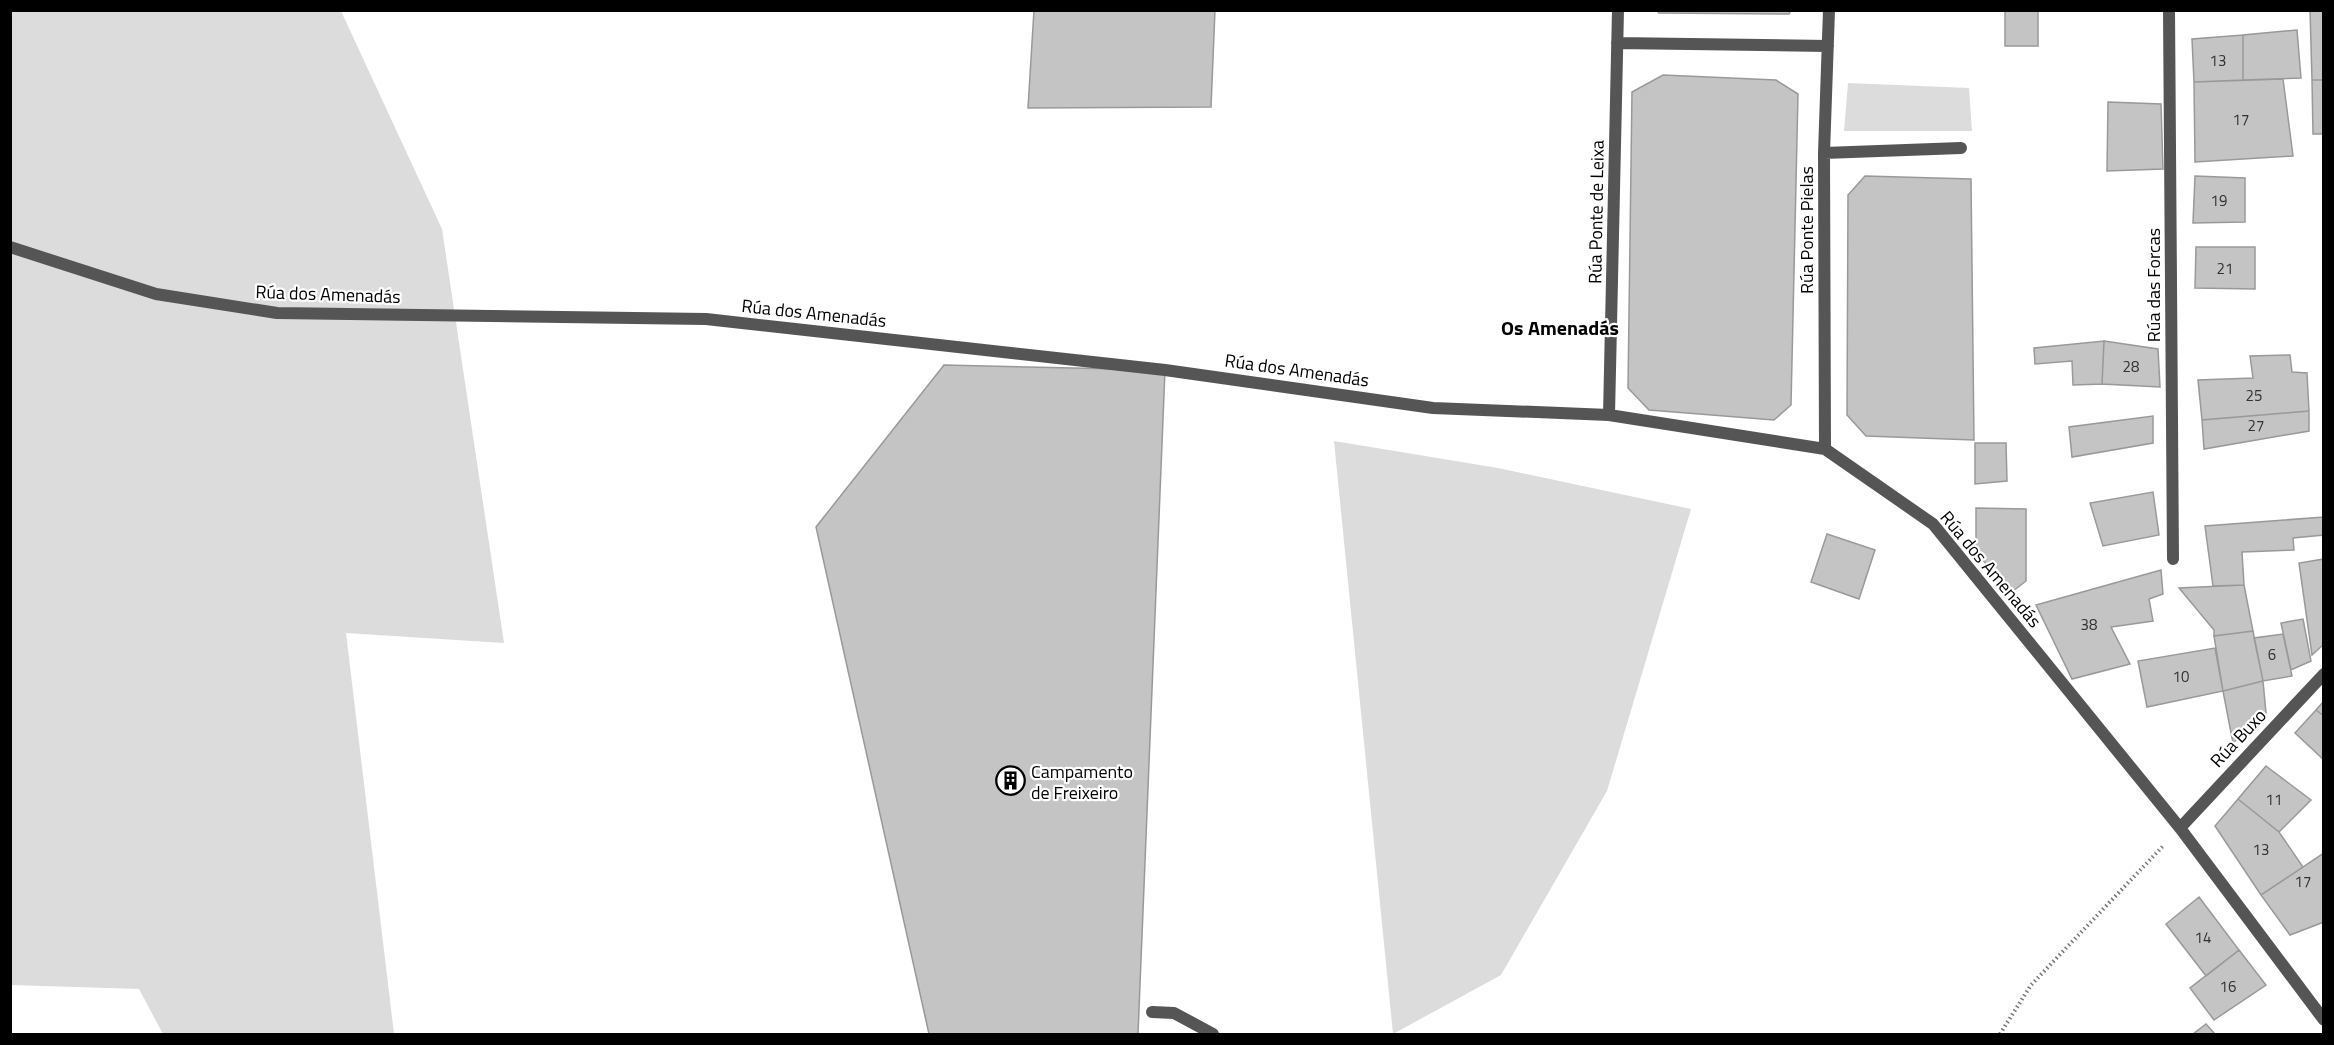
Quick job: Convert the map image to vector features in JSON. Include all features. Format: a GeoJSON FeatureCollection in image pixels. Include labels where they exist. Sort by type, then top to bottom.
{"type":"FeatureCollection","features":[{"type":"Feature","properties":{"kind":"street","name":"Rúa Ponte de Leixa"},"geometry":{"type":"LineString","coordinates":[[1609,415],[1618,10]]}},
{"type":"Feature","properties":{"kind":"street","name":"Rúa Ponte Pielas"},"geometry":{"type":"LineString","coordinates":[[1825,448],[1824,153],[1829,10]]}},
{"type":"Feature","properties":{"kind":"street","name":"Rúa das Forcas"},"geometry":{"type":"LineString","coordinates":[[2169,10],[2173,559]]}},
{"type":"Feature","properties":{"kind":"street"},"geometry":{"type":"LineString","coordinates":[[1617,43],[1828,46]]}},
{"type":"Feature","properties":{"kind":"street"},"geometry":{"type":"LineString","coordinates":[[1824,153],[1961,148]]}},
{"type":"Feature","properties":{"kind":"street","name":"Rúa dos Amenadás"},"geometry":{"type":"LineString","coordinates":[[10,247],[156,294],[277,313],[706,319],[1166,370],[1433,408],[1609,415],[1825,448],[1933,524],[2180,828],[2324,1020]]}},
{"type":"Feature","properties":{"kind":"street","name":"Rúa Buxo"},"geometry":{"type":"LineString","coordinates":[[2180,828],[2324,674]]}},
{"type":"Feature","properties":{"kind":"street"},"geometry":{"type":"LineString","coordinates":[[1152,1012],[1174,1013],[1213,1035]]}},
{"type":"Feature","properties":{"kind":"path"},"geometry":{"type":"LineString","coordinates":[[2000,1035],[2031,986],[2180,828]]}},
{"type":"Feature","properties":{"kind":"shaded area"},"geometry":{"type":"Polygon","coordinates":[[[11,11],[341,11],[442,229],[504,643],[346,633],[394,1034],[163,1034],[139,989],[11,985],[11,11]]]}},
{"type":"Feature","properties":{"kind":"shaded area"},"geometry":{"type":"Polygon","coordinates":[[[1848,83],[1969,88],[1972,131],[1844,131],[1848,83]]]}},
{"type":"Feature","properties":{"kind":"shaded area"},"geometry":{"type":"Polygon","coordinates":[[[1334,441],[1498,468],[1691,509],[1607,791],[1501,975],[1393,1034],[1334,441]]]}},
{"type":"Feature","properties":{"kind":"building"},"geometry":{"type":"Polygon","coordinates":[[[1034,10],[1215,10],[1211,107],[1028,108],[1034,10]]]}},
{"type":"Feature","properties":{"kind":"building"},"geometry":{"type":"Polygon","coordinates":[[[1656,10],[1791,10],[1789,14],[1659,13],[1656,10]]]}},
{"type":"Feature","properties":{"kind":"building"},"geometry":{"type":"Polygon","coordinates":[[[2005,10],[2038,10],[2038,46],[2005,46],[2005,10]]]}},
{"type":"Feature","properties":{"kind":"building"},"geometry":{"type":"Polygon","coordinates":[[[2310,10],[2324,10],[2324,80],[2312,80],[2310,10]]]}},
{"type":"Feature","properties":{"kind":"building"},"geometry":{"type":"Polygon","coordinates":[[[2297,30],[2301,78],[2243,80],[2243,35],[2297,30]]]}},
{"type":"Feature","properties":{"kind":"building"},"geometry":{"type":"Polygon","coordinates":[[[2243,35],[2243,80],[2194,82],[2192,39],[2243,35]]]}},
{"type":"Feature","properties":{"kind":"building"},"geometry":{"type":"Polygon","coordinates":[[[1663,75],[1776,80],[1798,94],[1791,405],[1774,420],[1649,410],[1628,388],[1632,92],[1663,75]]]}},
{"type":"Feature","properties":{"kind":"building"},"geometry":{"type":"Polygon","coordinates":[[[2283,79],[2293,156],[2195,162],[2194,82],[2283,79]]]}},
{"type":"Feature","properties":{"kind":"building"},"geometry":{"type":"Polygon","coordinates":[[[2312,80],[2324,80],[2324,134],[2313,134],[2312,80]]]}},
{"type":"Feature","properties":{"kind":"building"},"geometry":{"type":"Polygon","coordinates":[[[2108,102],[2161,104],[2163,169],[2107,171],[2108,102]]]}},
{"type":"Feature","properties":{"kind":"building"},"geometry":{"type":"Polygon","coordinates":[[[1865,176],[1971,179],[1974,440],[1866,436],[1847,415],[1848,195],[1865,176]]]}},
{"type":"Feature","properties":{"kind":"building"},"geometry":{"type":"Polygon","coordinates":[[[2195,176],[2245,178],[2245,222],[2193,223],[2195,176]]]}},
{"type":"Feature","properties":{"kind":"building"},"geometry":{"type":"Polygon","coordinates":[[[2196,247],[2255,247],[2255,289],[2195,288],[2196,247]]]}},
{"type":"Feature","properties":{"kind":"building"},"geometry":{"type":"Polygon","coordinates":[[[2104,341],[2158,349],[2160,387],[2102,384],[2104,341]]]}},
{"type":"Feature","properties":{"kind":"building"},"geometry":{"type":"Polygon","coordinates":[[[2104,341],[2102,384],[2073,385],[2072,361],[2035,364],[2034,348],[2104,341]]]}},
{"type":"Feature","properties":{"kind":"building"},"geometry":{"type":"Polygon","coordinates":[[[2290,355],[2292,372],[2307,373],[2309,411],[2202,420],[2198,380],[2253,378],[2250,356],[2290,355]]]}},
{"type":"Feature","properties":{"kind":"building","name":"Campamento de Freixeiro"},"geometry":{"type":"Polygon","coordinates":[[[944,365],[1165,370],[1138,1034],[929,1034],[816,527],[944,365]]]}},
{"type":"Feature","properties":{"kind":"building"},"geometry":{"type":"Polygon","coordinates":[[[2309,411],[2309,431],[2204,449],[2202,420],[2309,411]]]}},
{"type":"Feature","properties":{"kind":"building"},"geometry":{"type":"Polygon","coordinates":[[[2153,416],[2153,443],[2072,457],[2069,427],[2153,416]]]}},
{"type":"Feature","properties":{"kind":"building"},"geometry":{"type":"Polygon","coordinates":[[[1975,443],[2006,443],[2007,481],[1975,484],[1975,443]]]}},
{"type":"Feature","properties":{"kind":"building"},"geometry":{"type":"Polygon","coordinates":[[[2153,492],[2159,535],[2103,546],[2090,503],[2153,492]]]}},
{"type":"Feature","properties":{"kind":"building"},"geometry":{"type":"Polygon","coordinates":[[[1976,508],[2026,509],[2026,581],[2008,595],[1976,550],[1976,508]]]}},
{"type":"Feature","properties":{"kind":"building"},"geometry":{"type":"Polygon","coordinates":[[[2324,517],[2324,535],[2293,538],[2294,550],[2242,552],[2244,585],[2213,586],[2205,526],[2324,517]]]}},
{"type":"Feature","properties":{"kind":"building"},"geometry":{"type":"Polygon","coordinates":[[[1827,534],[1875,550],[1859,599],[1811,582],[1827,534]]]}},
{"type":"Feature","properties":{"kind":"building"},"geometry":{"type":"Polygon","coordinates":[[[2324,559],[2324,644],[2312,655],[2299,563],[2324,559]]]}},
{"type":"Feature","properties":{"kind":"building"},"geometry":{"type":"Polygon","coordinates":[[[2161,570],[2163,594],[2149,599],[2153,621],[2111,627],[2130,664],[2072,679],[2036,605],[2161,570]]]}},
{"type":"Feature","properties":{"kind":"building"},"geometry":{"type":"Polygon","coordinates":[[[2244,585],[2253,631],[2214,636],[2214,630],[2179,588],[2244,585]]]}},
{"type":"Feature","properties":{"kind":"building"},"geometry":{"type":"Polygon","coordinates":[[[2303,619],[2311,661],[2291,670],[2281,623],[2303,619]]]}},
{"type":"Feature","properties":{"kind":"building"},"geometry":{"type":"Polygon","coordinates":[[[2253,631],[2263,681],[2223,691],[2214,636],[2253,631]]]}},
{"type":"Feature","properties":{"kind":"building"},"geometry":{"type":"Polygon","coordinates":[[[2283,634],[2292,676],[2263,681],[2254,638],[2283,634]]]}},
{"type":"Feature","properties":{"kind":"building"},"geometry":{"type":"Polygon","coordinates":[[[2215,648],[2223,691],[2147,707],[2138,661],[2215,648]]]}},
{"type":"Feature","properties":{"kind":"building"},"geometry":{"type":"Polygon","coordinates":[[[2263,681],[2266,713],[2233,743],[2223,691],[2263,681]]]}},
{"type":"Feature","properties":{"kind":"building"},"geometry":{"type":"Polygon","coordinates":[[[2324,701],[2324,716],[2316,710],[2324,701]]]}},
{"type":"Feature","properties":{"kind":"building"},"geometry":{"type":"Polygon","coordinates":[[[2316,710],[2324,716],[2324,760],[2295,733],[2316,710]]]}},
{"type":"Feature","properties":{"kind":"building"},"geometry":{"type":"Polygon","coordinates":[[[2266,766],[2311,800],[2279,832],[2238,799],[2266,766]]]}},
{"type":"Feature","properties":{"kind":"building"},"geometry":{"type":"Polygon","coordinates":[[[2238,799],[2279,832],[2303,867],[2261,895],[2215,826],[2238,799]]]}},
{"type":"Feature","properties":{"kind":"building"},"geometry":{"type":"Polygon","coordinates":[[[2324,853],[2324,922],[2290,935],[2261,895],[2324,853]]]}},
{"type":"Feature","properties":{"kind":"building"},"geometry":{"type":"Polygon","coordinates":[[[2199,897],[2239,950],[2206,976],[2166,924],[2199,897]]]}},
{"type":"Feature","properties":{"kind":"building"},"geometry":{"type":"Polygon","coordinates":[[[2239,950],[2266,985],[2214,1020],[2190,988],[2239,950]]]}},
{"type":"Feature","properties":{"kind":"building"},"geometry":{"type":"Polygon","coordinates":[[[2206,1024],[2215,1034],[2193,1034],[2206,1024]]]}},
{"type":"Feature","properties":{"kind":"place","name":"Campamento de Freixeiro"},"geometry":{"type":"Point","coordinates":[1010,781]}},
{"type":"Feature","properties":{"kind":"district","name":"Os Amenadás"},"geometry":{"type":"Point","coordinates":[1560,327]}}]}
